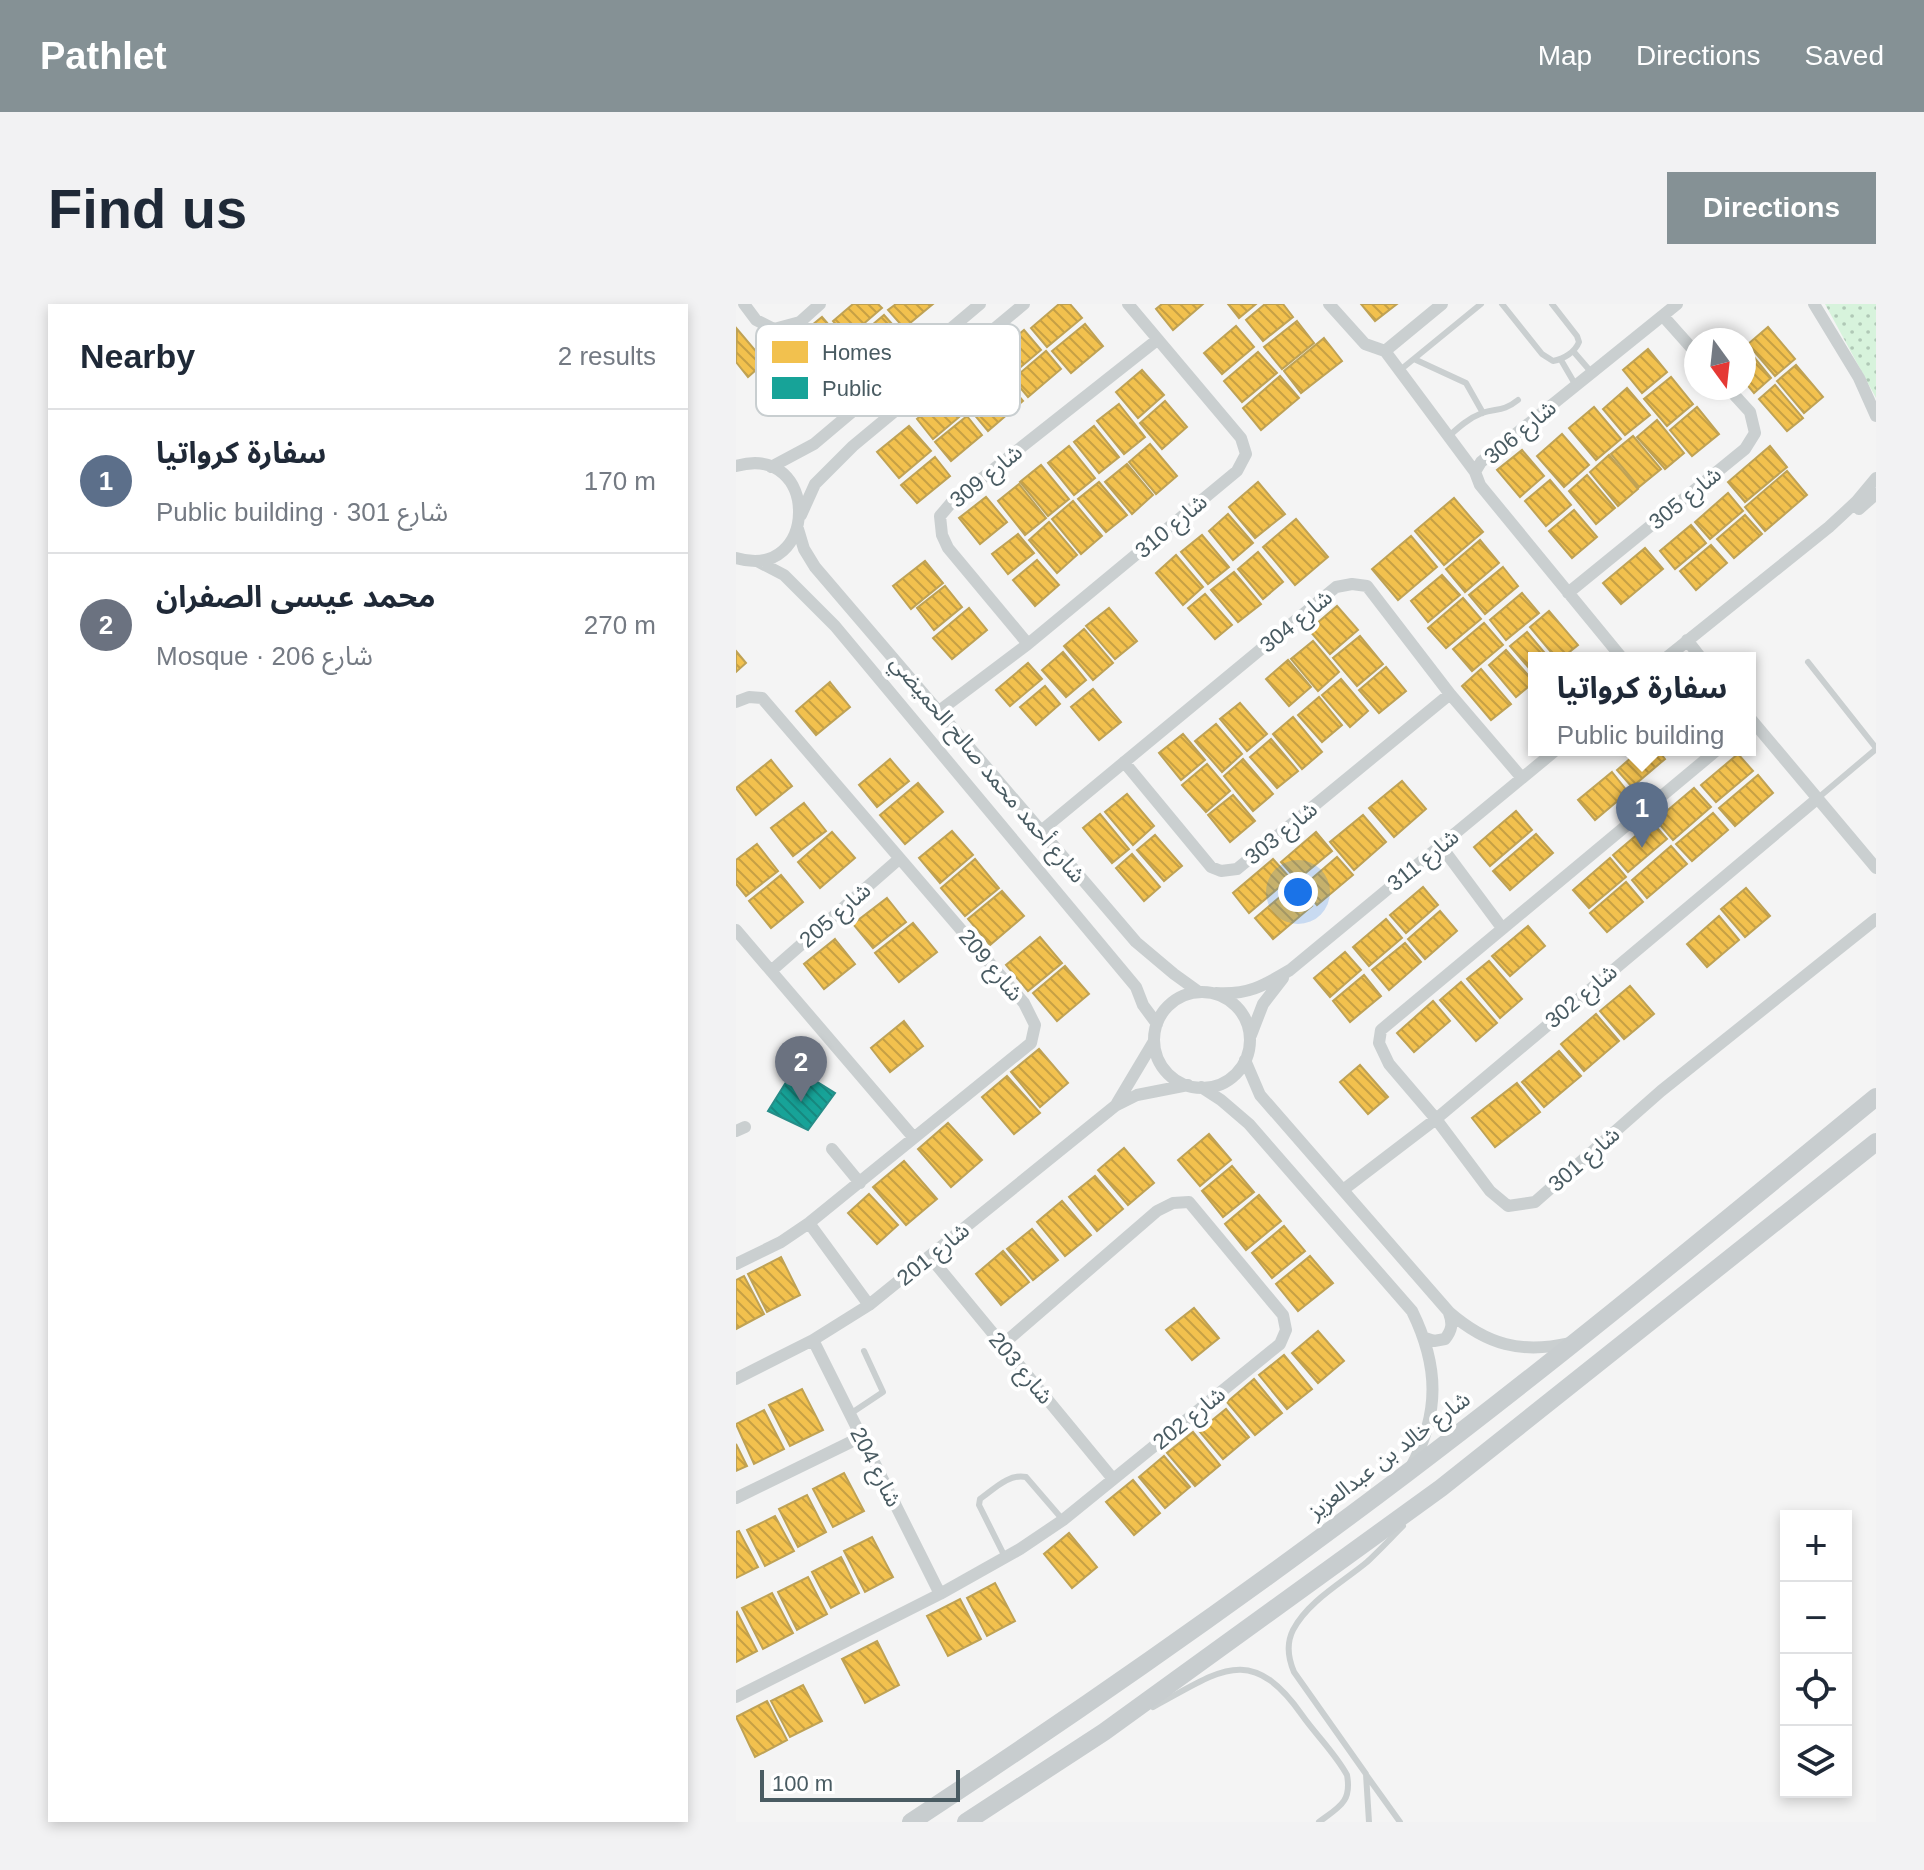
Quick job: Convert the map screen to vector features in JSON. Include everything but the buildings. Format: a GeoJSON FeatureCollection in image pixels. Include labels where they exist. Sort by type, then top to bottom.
{"type":"FeatureCollection","features":[{"type":"Feature","properties":{"kind":"main road","name":"شارع خالد بن عبدالعزيز"},"geometry":{"type":"LineString","coordinates":[[911,1822],[1113,1688],[1407,1473],[1576,1342],[1876,1097]]}},
{"type":"Feature","properties":{"kind":"main road"},"geometry":{"type":"LineString","coordinates":[[966,1822],[1104,1732],[1441,1488],[1876,1142]]}},
{"type":"Feature","properties":{"kind":"street"},"geometry":{"type":"LineString","coordinates":[[744,304],[756,320],[764,324]]}},
{"type":"Feature","properties":{"kind":"street"},"geometry":{"type":"LineString","coordinates":[[793,324],[800,322],[820,304]]}},
{"type":"Feature","properties":{"kind":"street"},"geometry":{"type":"LineString","coordinates":[[956,324],[980,304]]}},
{"type":"Feature","properties":{"kind":"street"},"geometry":{"type":"LineString","coordinates":[[1000,324],[1024,304]]}},
{"type":"Feature","properties":{"kind":"street","name":"شارع 310"},"geometry":{"type":"LineString","coordinates":[[939,711],[1028,644],[1237,471],[1246,454],[1241,438],[1128,304]]}},
{"type":"Feature","properties":{"kind":"street"},"geometry":{"type":"LineString","coordinates":[[1329,304],[1365,344],[1385,351],[1475,472]]}},
{"type":"Feature","properties":{"kind":"street"},"geometry":{"type":"LineString","coordinates":[[1385,351],[1442,304]]}},
{"type":"Feature","properties":{"kind":"street","name":"شارع 306"},"geometry":{"type":"LineString","coordinates":[[1617,652],[1480,485],[1475,472],[1481,462],[1677,304]]}},
{"type":"Feature","properties":{"kind":"street"},"geometry":{"type":"LineString","coordinates":[[1814,304],[1859,378],[1876,416]]}},
{"type":"Feature","properties":{"kind":"street"},"geometry":{"type":"LineString","coordinates":[[1663,316],[1684,340]]}},
{"type":"Feature","properties":{"kind":"street","name":"شارع 309"},"geometry":{"type":"LineString","coordinates":[[1028,644],[948,548],[942,535],[940,516],[952,502],[1157,340]]}},
{"type":"Feature","properties":{"kind":"street"},"geometry":{"type":"LineString","coordinates":[[1859,378],[1876,398]]}},
{"type":"Feature","properties":{"kind":"street","name":"شارع 305"},"geometry":{"type":"LineString","coordinates":[[1568,593],[1745,449],[1755,433],[1750,412],[1739,400]]}},
{"type":"Feature","properties":{"kind":"street"},"geometry":{"type":"LineString","coordinates":[[771,467],[814,444],[847,416]]}},
{"type":"Feature","properties":{"kind":"street"},"geometry":{"type":"LineString","coordinates":[[737,560],[757,561],[774,556],[789,544],[815,484],[889,416]]}},
{"type":"Feature","properties":{"kind":"street"},"geometry":{"type":"LineString","coordinates":[[736,456],[771,467],[783,475],[793,486],[801,515]]}},
{"type":"Feature","properties":{"kind":"street"},"geometry":{"type":"LineString","coordinates":[[736,466],[757,463]]}},
{"type":"Feature","properties":{"kind":"street"},"geometry":{"type":"LineString","coordinates":[[1673,652],[1829,527],[1876,478]]}},
{"type":"Feature","properties":{"kind":"street"},"geometry":{"type":"LineString","coordinates":[[1829,527],[1876,494]]}},
{"type":"Feature","properties":{"kind":"street","name":"شارع أحمد محمد صالح الحميضي"},"geometry":{"type":"LineString","coordinates":[[798,529],[804,549],[815,567],[1136,942],[1199,992]]}},
{"type":"Feature","properties":{"kind":"street","name":"شارع أحمد محمد صالح الحميضي"},"geometry":{"type":"LineString","coordinates":[[757,561],[784,575],[835,626],[1136,987],[1143,1005],[1157,1024]]}},
{"type":"Feature","properties":{"kind":"street","name":"شارع 304"},"geometry":{"type":"LineString","coordinates":[[1041,831],[1336,587],[1352,584],[1367,586],[1450,694],[1522,778]]}},
{"type":"Feature","properties":{"kind":"street"},"geometry":{"type":"LineString","coordinates":[[1687,640],[1696,652]]}},
{"type":"Feature","properties":{"kind":"street","name":"شارع 303"},"geometry":{"type":"LineString","coordinates":[[1124,762],[1211,867],[1221,871],[1237,869],[1450,694]]}},
{"type":"Feature","properties":{"kind":"street","name":"شارع 209"},"geometry":{"type":"LineString","coordinates":[[736,702],[749,697],[762,698],[1024,1003],[1035,1025],[1031,1043],[860,1183],[781,1242],[736,1264]]}},
{"type":"Feature","properties":{"kind":"street"},"geometry":{"type":"LineString","coordinates":[[1756,726],[1876,868]]}},
{"type":"Feature","properties":{"kind":"street","name":"شارع 311"},"geometry":{"type":"LineString","coordinates":[[1216,993],[1239,994],[1253,990],[1290,970],[1549,756]]}},
{"type":"Feature","properties":{"kind":"street","name":"شارع 301"},"geometry":{"type":"LineString","coordinates":[[1710,756],[1381,1030],[1379,1043],[1389,1064],[1436,1119],[1490,1191],[1508,1206],[1535,1202],[1661,1091],[1876,919]]}},
{"type":"Feature","properties":{"kind":"street","name":"شارع 302"},"geometry":{"type":"LineString","coordinates":[[1343,1190],[1436,1119],[1817,799]]}},
{"type":"Feature","properties":{"kind":"street"},"geometry":{"type":"LineString","coordinates":[[1441,846],[1502,928]]}},
{"type":"Feature","properties":{"kind":"street","name":"شارع 205"},"geometry":{"type":"LineString","coordinates":[[771,971],[899,859]]}},
{"type":"Feature","properties":{"kind":"street"},"geometry":{"type":"LineString","coordinates":[[736,930],[914,1138]]}},
{"type":"Feature","properties":{"kind":"street","name":"شارع 311"},"geometry":{"type":"LineString","coordinates":[[1250,1038],[1263,1004],[1290,970]]}},
{"type":"Feature","properties":{"kind":"street"},"geometry":{"type":"LineString","coordinates":[[1194,1086],[1226,1081],[1245,1060],[1250,1038],[1242,1012],[1230,1000],[1216,993],[1187,994],[1168,1006],[1157,1024],[1154,1041],[1156,1055],[1173,1078],[1221,1100],[1249,1124],[1412,1311],[1425,1338],[1432,1368],[1433,1394],[1429,1423],[1420,1450],[1407,1473]]}},
{"type":"Feature","properties":{"kind":"street","name":"شارع 201"},"geometry":{"type":"LineString","coordinates":[[1115,1106],[1154,1041]]}},
{"type":"Feature","properties":{"kind":"street"},"geometry":{"type":"LineString","coordinates":[[1245,1060],[1260,1095],[1449,1312],[1486,1339],[1515,1348],[1546,1349],[1576,1342]]}},
{"type":"Feature","properties":{"kind":"street","name":"شارع 201"},"geometry":{"type":"LineString","coordinates":[[736,1379],[813,1340],[869,1305],[1115,1106],[1137,1095],[1194,1086]]}},
{"type":"Feature","properties":{"kind":"street"},"geometry":{"type":"LineString","coordinates":[[832,1149],[860,1183]]}},
{"type":"Feature","properties":{"kind":"street","name":"شارع 202"},"geometry":{"type":"LineString","coordinates":[[736,1697],[940,1594],[1063,1520],[1280,1344],[1286,1330],[1283,1315],[1189,1202],[1173,1203],[1157,1211],[1002,1345]]}},
{"type":"Feature","properties":{"kind":"street"},"geometry":{"type":"LineString","coordinates":[[809,1223],[869,1305]]}},
{"type":"Feature","properties":{"kind":"street","name":"شارع 203"},"geometry":{"type":"LineString","coordinates":[[930,1257],[1113,1479]]}},
{"type":"Feature","properties":{"kind":"street"},"geometry":{"type":"LineString","coordinates":[[1425,1338],[1434,1341],[1445,1339],[1451,1331],[1449,1312]]}},
{"type":"Feature","properties":{"kind":"street","name":"شارع 204"},"geometry":{"type":"LineString","coordinates":[[813,1340],[940,1594]]}},
{"type":"Feature","properties":{"kind":"street"},"geometry":{"type":"LineString","coordinates":[[736,1498],[861,1437]]}},
{"type":"Feature","properties":{"kind":"lane"},"geometry":{"type":"LineString","coordinates":[[1399,371],[1481,304]]}},
{"type":"Feature","properties":{"kind":"lane"},"geometry":{"type":"LineString","coordinates":[[1502,304],[1542,354],[1553,361],[1561,360],[1579,342],[1552,304]]}},
{"type":"Feature","properties":{"kind":"lane"},"geometry":{"type":"LineString","coordinates":[[1573,351],[1592,373]]}},
{"type":"Feature","properties":{"kind":"lane"},"geometry":{"type":"LineString","coordinates":[[1414,359],[1466,383],[1483,413]]}},
{"type":"Feature","properties":{"kind":"lane"},"geometry":{"type":"LineString","coordinates":[[1561,360],[1576,386]]}},
{"type":"Feature","properties":{"kind":"lane"},"geometry":{"type":"LineString","coordinates":[[1448,437],[1483,413],[1498,412],[1518,400]]}},
{"type":"Feature","properties":{"kind":"lane"},"geometry":{"type":"LineString","coordinates":[[1808,662],[1876,748],[1817,799]]}},
{"type":"Feature","properties":{"kind":"lane"},"geometry":{"type":"LineString","coordinates":[[850,1414],[883,1392],[864,1351]]}},
{"type":"Feature","properties":{"kind":"lane"},"geometry":{"type":"LineString","coordinates":[[1005,1557],[980,1510],[980,1499],[1012,1477],[1026,1477],[1063,1520]]}},
{"type":"Feature","properties":{"kind":"lane"},"geometry":{"type":"LineString","coordinates":[[1400,1822],[1294,1672],[1290,1663],[1289,1641],[1293,1630],[1310,1608],[1369,1560],[1441,1488]]}},
{"type":"Feature","properties":{"kind":"lane"},"geometry":{"type":"LineString","coordinates":[[1104,1732],[1217,1674],[1245,1669],[1257,1672],[1290,1697],[1347,1775],[1350,1787],[1347,1799],[1319,1822]]}},
{"type":"Feature","properties":{"kind":"lane"},"geometry":{"type":"LineString","coordinates":[[1366,1774],[1369,1822]]}},
{"type":"Feature","properties":{"kind":"green space"},"geometry":{"type":"Polygon","coordinates":[[[1825,304],[1876,304],[1876,398],[1825,304]]]}},
{"type":"Feature","properties":{"kind":"place","name":"سفارة كرواتيا"},"geometry":{"type":"Point","coordinates":[1642,848]}},
{"type":"Feature","properties":{"kind":"place","name":"محمد عيسى الصفران"},"geometry":{"type":"Point","coordinates":[801,1102]}}]}
